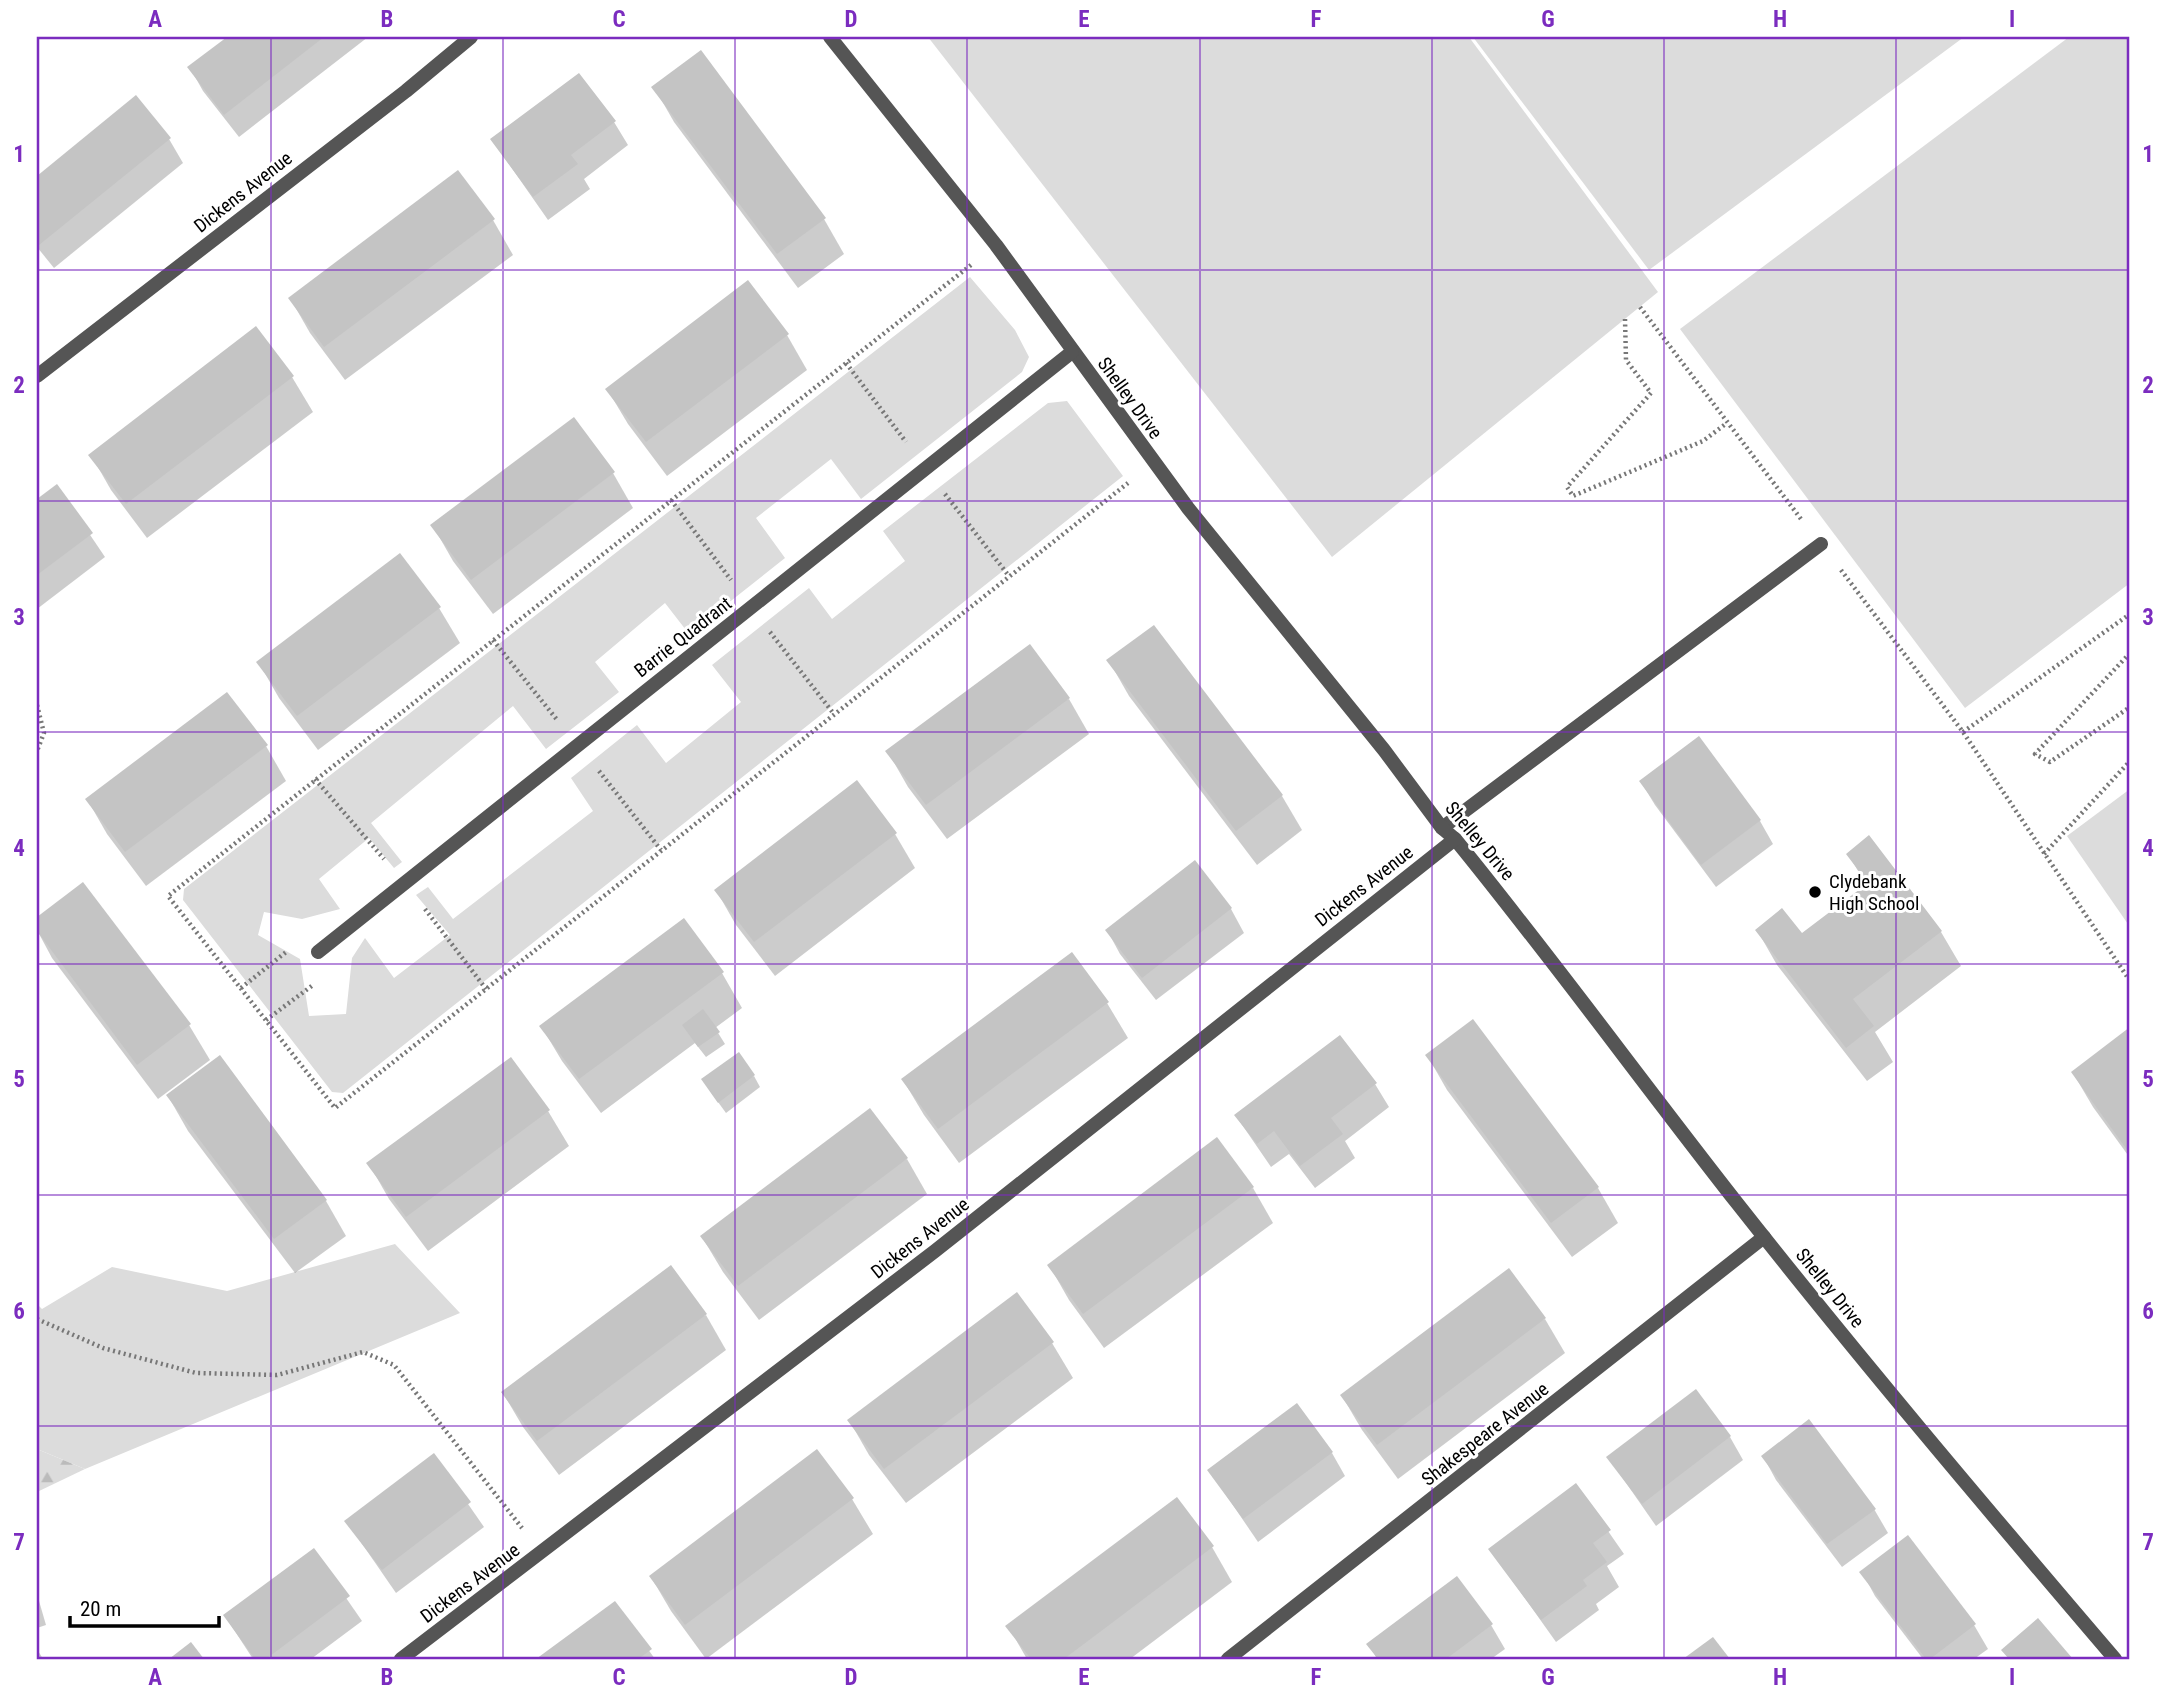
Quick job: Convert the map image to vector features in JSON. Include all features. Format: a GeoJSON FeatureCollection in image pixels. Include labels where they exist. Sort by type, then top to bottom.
{"type":"FeatureCollection","features":[{"type":"Feature","properties":{"kind":"street","name":"Dickens Avenue"},"geometry":{"type":"LineString","coordinates":[[37,376],[406,91],[471,37]]}},
{"type":"Feature","properties":{"kind":"street","name":"Shelley Drive"},"geometry":{"type":"LineString","coordinates":[[830,37],[996,245],[1188,508],[1384,750],[1442,828],[1455,839],[1542,946],[1764,1237],[1908,1417],[2115,1659]]}},
{"type":"Feature","properties":{"kind":"street","name":"Barrie Quadrant"},"geometry":{"type":"LineString","coordinates":[[318,952],[1072,352]]}},
{"type":"Feature","properties":{"kind":"street"},"geometry":{"type":"LineString","coordinates":[[1442,828],[1821,544]]}},
{"type":"Feature","properties":{"kind":"street","name":"Dickens Avenue"},"geometry":{"type":"LineString","coordinates":[[401,1659],[935,1251],[1455,839]]}},
{"type":"Feature","properties":{"kind":"street","name":"Shakespeare Avenue"},"geometry":{"type":"LineString","coordinates":[[1228,1659],[1764,1237]]}},
{"type":"Feature","properties":{"kind":"path"},"geometry":{"type":"LineString","coordinates":[[1640,307],[1678,358]]}},
{"type":"Feature","properties":{"kind":"path"},"geometry":{"type":"LineString","coordinates":[[1625,318],[1626,360],[1651,393],[1567,487],[1573,496],[1703,441],[1727,423]]}},
{"type":"Feature","properties":{"kind":"path"},"geometry":{"type":"LineString","coordinates":[[2130,614],[1963,732],[2130,981]]}},
{"type":"Feature","properties":{"kind":"path"},"geometry":{"type":"LineString","coordinates":[[2130,653],[2035,754],[2050,762],[2130,707]]}},
{"type":"Feature","properties":{"kind":"path"},"geometry":{"type":"LineString","coordinates":[[37,705],[44,733],[37,751]]}},
{"type":"Feature","properties":{"kind":"path"},"geometry":{"type":"LineString","coordinates":[[2043,855],[2130,761]]}},
{"type":"Feature","properties":{"kind":"path"},"geometry":{"type":"LineString","coordinates":[[240,988],[290,948],[318,952],[317,982],[266,1020]]}},
{"type":"Feature","properties":{"kind":"path"},"geometry":{"type":"LineString","coordinates":[[37,1319],[103,1348],[196,1373],[277,1375],[363,1352],[394,1365],[541,1554]]}},
{"type":"Feature","properties":{"kind":"green space"},"geometry":{"type":"Polygon","coordinates":[[[928,37],[1469,37],[1658,292],[1332,557],[928,37]]]}},
{"type":"Feature","properties":{"kind":"green space"},"geometry":{"type":"Polygon","coordinates":[[[1473,37],[1964,37],[1649,270],[1473,37]]]}},
{"type":"Feature","properties":{"kind":"green space"},"geometry":{"type":"Polygon","coordinates":[[[2069,37],[2130,37],[2130,583],[1965,708],[1680,329],[2069,37]]]}},
{"type":"Feature","properties":{"kind":"green space"},"geometry":{"type":"Polygon","coordinates":[[[970,277],[1015,330],[1029,357],[1022,372],[861,499],[831,459],[756,518],[785,558],[689,634],[665,603],[595,662],[619,692],[546,749],[513,706],[371,823],[402,862],[394,868],[369,838],[319,879],[340,909],[302,919],[264,912],[258,935],[300,959],[309,1016],[346,1014],[352,958],[365,938],[394,978],[450,935],[416,895],[428,887],[453,919],[593,811],[571,778],[637,725],[666,763],[741,702],[712,665],[809,588],[832,619],[905,561],[883,531],[1048,403],[1067,401],[1123,476],[343,1093],[332,1092],[183,900],[184,889],[970,277]]]}},
{"type":"Feature","properties":{"kind":"green space"},"geometry":{"type":"Polygon","coordinates":[[[2130,789],[2130,927],[2067,836],[2130,789]]]}},
{"type":"Feature","properties":{"kind":"green space"},"geometry":{"type":"Polygon","coordinates":[[[395,1244],[460,1313],[85,1469],[37,1449],[37,1304],[42,1309],[112,1267],[227,1291],[395,1244]]]}},
{"type":"Feature","properties":{"kind":"green space"},"geometry":{"type":"Polygon","coordinates":[[[37,1449],[85,1469],[37,1492],[37,1449]]]}},
{"type":"Feature","properties":{"kind":"building"},"geometry":{"type":"Polygon","coordinates":[[[227,37],[324,37],[224,115],[187,67],[227,37]]]}},
{"type":"Feature","properties":{"kind":"building"},"geometry":{"type":"Polygon","coordinates":[[[701,50],[826,218],[777,254],[651,87],[701,50]]]}},
{"type":"Feature","properties":{"kind":"building"},"geometry":{"type":"Polygon","coordinates":[[[579,73],[616,121],[571,155],[578,164],[533,197],[490,139],[579,73]]]}},
{"type":"Feature","properties":{"kind":"building"},"geometry":{"type":"Polygon","coordinates":[[[136,95],[171,138],[39,245],[37,176],[136,95]]]}},
{"type":"Feature","properties":{"kind":"building"},"geometry":{"type":"Polygon","coordinates":[[[458,170],[495,219],[324,347],[288,298],[458,170]]]}},
{"type":"Feature","properties":{"kind":"building"},"geometry":{"type":"Polygon","coordinates":[[[748,280],[789,334],[646,442],[605,389],[748,280]]]}},
{"type":"Feature","properties":{"kind":"building"},"geometry":{"type":"Polygon","coordinates":[[[256,326],[294,376],[126,504],[88,455],[256,326]]]}},
{"type":"Feature","properties":{"kind":"building"},"geometry":{"type":"Polygon","coordinates":[[[574,417],[615,472],[471,580],[430,525],[574,417]]]}},
{"type":"Feature","properties":{"kind":"building"},"geometry":{"type":"Polygon","coordinates":[[[57,484],[93,533],[37,575],[37,499],[57,484]]]}},
{"type":"Feature","properties":{"kind":"building"},"geometry":{"type":"Polygon","coordinates":[[[400,553],[441,607],[297,716],[256,662],[400,553]]]}},
{"type":"Feature","properties":{"kind":"building"},"geometry":{"type":"Polygon","coordinates":[[[1154,625],[1283,795],[1236,831],[1106,660],[1154,625]]]}},
{"type":"Feature","properties":{"kind":"building"},"geometry":{"type":"Polygon","coordinates":[[[1030,644],[1070,698],[926,805],[885,751],[1030,644]]]}},
{"type":"Feature","properties":{"kind":"building"},"geometry":{"type":"Polygon","coordinates":[[[227,692],[268,745],[125,852],[85,799],[227,692]]]}},
{"type":"Feature","properties":{"kind":"building"},"geometry":{"type":"Polygon","coordinates":[[[1699,736],[1761,820],[1701,865],[1639,781],[1699,736]]]}},
{"type":"Feature","properties":{"kind":"building"},"geometry":{"type":"Polygon","coordinates":[[[857,780],[897,833],[754,942],[714,890],[857,780]]]}},
{"type":"Feature","properties":{"kind":"building"},"geometry":{"type":"Polygon","coordinates":[[[1869,835],[1942,931],[1853,999],[1874,1026],[1846,1048],[1755,930],[1782,908],[1802,933],[1868,883],[1846,854],[1869,835]]]}},
{"type":"Feature","properties":{"kind":"building"},"geometry":{"type":"Polygon","coordinates":[[[1195,860],[1232,908],[1142,978],[1105,930],[1195,860]]]}},
{"type":"Feature","properties":{"kind":"building"},"geometry":{"type":"Polygon","coordinates":[[[83,882],[191,1024],[137,1065],[37,931],[37,917],[83,882]]]}},
{"type":"Feature","properties":{"kind":"building"},"geometry":{"type":"Polygon","coordinates":[[[684,918],[724,972],[579,1079],[539,1026],[684,918]]]}},
{"type":"Feature","properties":{"kind":"building"},"geometry":{"type":"Polygon","coordinates":[[[1072,952],[1109,1002],[938,1129],[901,1079],[1072,952]]]}},
{"type":"Feature","properties":{"kind":"building"},"geometry":{"type":"Polygon","coordinates":[[[703,1009],[720,1032],[698,1047],[682,1025],[703,1009]]]}},
{"type":"Feature","properties":{"kind":"building"},"geometry":{"type":"Polygon","coordinates":[[[1473,1019],[1599,1187],[1551,1223],[1425,1055],[1473,1019]]]}},
{"type":"Feature","properties":{"kind":"building"},"geometry":{"type":"Polygon","coordinates":[[[2130,1027],[2130,1154],[2071,1072],[2130,1027]]]}},
{"type":"Feature","properties":{"kind":"building"},"geometry":{"type":"Polygon","coordinates":[[[1340,1035],[1377,1083],[1331,1118],[1343,1134],[1300,1166],[1274,1131],[1257,1144],[1234,1115],[1340,1035]]]}},
{"type":"Feature","properties":{"kind":"building"},"geometry":{"type":"Polygon","coordinates":[[[739,1052],[755,1075],[718,1103],[701,1079],[739,1052]]]}},
{"type":"Feature","properties":{"kind":"building"},"geometry":{"type":"Polygon","coordinates":[[[220,1055],[327,1200],[274,1239],[166,1095],[220,1055]]]}},
{"type":"Feature","properties":{"kind":"building"},"geometry":{"type":"Polygon","coordinates":[[[511,1057],[550,1110],[406,1217],[366,1163],[511,1057]]]}},
{"type":"Feature","properties":{"kind":"building"},"geometry":{"type":"Polygon","coordinates":[[[870,1108],[908,1158],[738,1286],[700,1236],[870,1108]]]}},
{"type":"Feature","properties":{"kind":"building"},"geometry":{"type":"Polygon","coordinates":[[[1217,1137],[1254,1187],[1083,1314],[1047,1265],[1217,1137]]]}},
{"type":"Feature","properties":{"kind":"building"},"geometry":{"type":"Polygon","coordinates":[[[671,1265],[707,1314],[537,1441],[501,1392],[671,1265]]]}},
{"type":"Feature","properties":{"kind":"building"},"geometry":{"type":"Polygon","coordinates":[[[1509,1268],[1546,1318],[1377,1445],[1340,1395],[1509,1268]]]}},
{"type":"Feature","properties":{"kind":"building"},"geometry":{"type":"Polygon","coordinates":[[[1017,1292],[1054,1342],[884,1469],[847,1420],[1017,1292]]]}},
{"type":"Feature","properties":{"kind":"building"},"geometry":{"type":"Polygon","coordinates":[[[1696,1389],[1731,1436],[1642,1504],[1606,1457],[1696,1389]]]}},
{"type":"Feature","properties":{"kind":"building"},"geometry":{"type":"Polygon","coordinates":[[[1297,1403],[1333,1452],[1243,1519],[1207,1470],[1297,1403]]]}},
{"type":"Feature","properties":{"kind":"building"},"geometry":{"type":"Polygon","coordinates":[[[1809,1419],[1876,1509],[1827,1544],[1761,1456],[1809,1419]]]}},
{"type":"Feature","properties":{"kind":"building"},"geometry":{"type":"Polygon","coordinates":[[[817,1449],[854,1498],[685,1625],[649,1576],[817,1449]]]}},
{"type":"Feature","properties":{"kind":"building"},"geometry":{"type":"Polygon","coordinates":[[[434,1453],[471,1502],[382,1570],[344,1521],[434,1453]]]}},
{"type":"Feature","properties":{"kind":"building"},"geometry":{"type":"Polygon","coordinates":[[[1576,1483],[1611,1530],[1593,1543],[1607,1562],[1583,1580],[1587,1586],[1541,1620],[1488,1549],[1576,1483]]]}},
{"type":"Feature","properties":{"kind":"building"},"geometry":{"type":"Polygon","coordinates":[[[1177,1497],[1214,1546],[1064,1659],[1031,1659],[1005,1626],[1177,1497]]]}},
{"type":"Feature","properties":{"kind":"building"},"geometry":{"type":"Polygon","coordinates":[[[1908,1535],[1976,1624],[1930,1659],[1926,1659],[1859,1572],[1908,1535]]]}},
{"type":"Feature","properties":{"kind":"building"},"geometry":{"type":"Polygon","coordinates":[[[314,1548],[350,1596],[266,1659],[255,1659],[223,1615],[314,1548]]]}},
{"type":"Feature","properties":{"kind":"building"},"geometry":{"type":"Polygon","coordinates":[[[1457,1576],[1493,1624],[1446,1659],[1378,1659],[1366,1644],[1457,1576]]]}},
{"type":"Feature","properties":{"kind":"building"},"geometry":{"type":"Polygon","coordinates":[[[615,1601],[652,1649],[638,1659],[536,1659],[615,1601]]]}},
{"type":"Feature","properties":{"kind":"building"},"geometry":{"type":"Polygon","coordinates":[[[2038,1618],[2073,1659],[2009,1659],[2001,1650],[2038,1618]]]}},
{"type":"Feature","properties":{"kind":"building"},"geometry":{"type":"Polygon","coordinates":[[[1713,1637],[1730,1659],[1683,1659],[1713,1637]]]}},
{"type":"Feature","properties":{"kind":"building"},"geometry":{"type":"Polygon","coordinates":[[[191,1642],[204,1659],[169,1659],[191,1642]]]}},
{"type":"Feature","properties":{"kind":"place","name":"Clydebank High School"},"geometry":{"type":"Point","coordinates":[1815,892]}}]}
